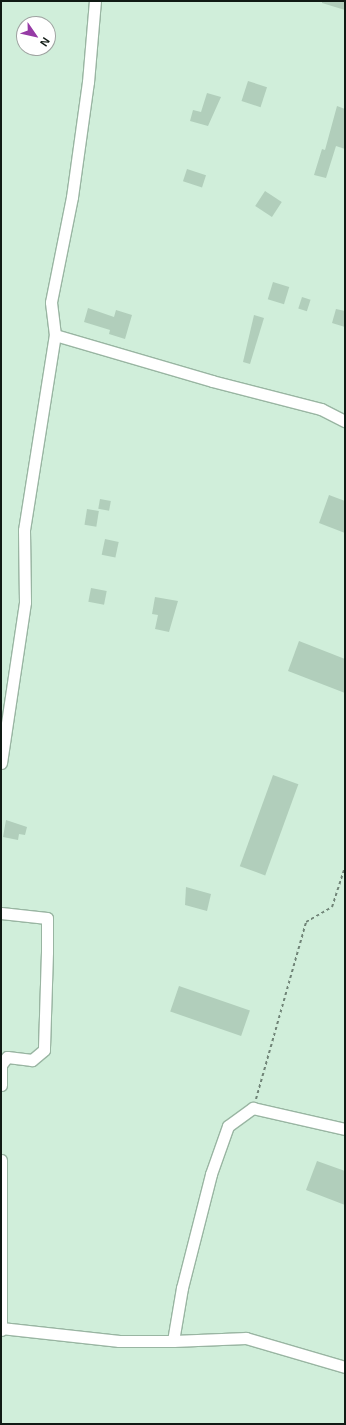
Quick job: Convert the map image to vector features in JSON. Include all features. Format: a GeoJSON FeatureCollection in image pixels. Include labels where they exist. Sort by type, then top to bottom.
{"type":"FeatureCollection","features":[{"type":"Feature","properties":{"kind":"street"},"geometry":{"type":"LineString","coordinates":[[1,763],[25,602],[24,530],[55,335],[51,302],[72,197],[88,82],[95,1]]}},
{"type":"Feature","properties":{"kind":"street"},"geometry":{"type":"LineString","coordinates":[[55,335],[212,381],[321,409],[345,421]]}},
{"type":"Feature","properties":{"kind":"street"},"geometry":{"type":"LineString","coordinates":[[1,913],[47,918],[48,952],[44,1050],[32,1060],[7,1057],[1,1065],[1,1085]]}},
{"type":"Feature","properties":{"kind":"street"},"geometry":{"type":"LineString","coordinates":[[173,1341],[182,1288],[211,1174],[228,1126],[253,1108],[345,1129]]}},
{"type":"Feature","properties":{"kind":"street"},"geometry":{"type":"LineString","coordinates":[[1,1160],[1,1329],[118,1341],[173,1341],[246,1338],[345,1367]]}},
{"type":"Feature","properties":{"kind":"path"},"geometry":{"type":"LineString","coordinates":[[253,1108],[306,922],[332,907],[345,867]]}},
{"type":"Feature","properties":{"kind":"building"},"geometry":{"type":"Polygon","coordinates":[[[322,1],[345,1],[345,10],[322,3],[322,1]]]}},
{"type":"Feature","properties":{"kind":"building"},"geometry":{"type":"Polygon","coordinates":[[[248,81],[267,87],[261,107],[242,101],[248,81]]]}},
{"type":"Feature","properties":{"kind":"building"},"geometry":{"type":"Polygon","coordinates":[[[207,93],[221,97],[208,126],[190,121],[193,110],[201,112],[207,93]]]}},
{"type":"Feature","properties":{"kind":"building"},"geometry":{"type":"Polygon","coordinates":[[[337,106],[345,109],[345,149],[336,146],[326,178],[314,175],[322,149],[325,150],[337,106]]]}},
{"type":"Feature","properties":{"kind":"building"},"geometry":{"type":"Polygon","coordinates":[[[187,169],[206,175],[202,188],[183,181],[187,169]]]}},
{"type":"Feature","properties":{"kind":"building"},"geometry":{"type":"Polygon","coordinates":[[[265,191],[282,202],[272,217],[255,206],[265,191]]]}},
{"type":"Feature","properties":{"kind":"building"},"geometry":{"type":"Polygon","coordinates":[[[273,282],[289,287],[284,304],[268,299],[273,282]]]}},
{"type":"Feature","properties":{"kind":"building"},"geometry":{"type":"Polygon","coordinates":[[[302,297],[311,300],[307,311],[298,308],[302,297]]]}},
{"type":"Feature","properties":{"kind":"building"},"geometry":{"type":"Polygon","coordinates":[[[88,308],[114,317],[116,310],[132,315],[125,339],[109,334],[110,330],[84,322],[88,308]]]}},
{"type":"Feature","properties":{"kind":"building"},"geometry":{"type":"Polygon","coordinates":[[[336,309],[345,311],[345,327],[332,323],[336,309]]]}},
{"type":"Feature","properties":{"kind":"building"},"geometry":{"type":"Polygon","coordinates":[[[254,315],[264,318],[250,364],[243,362],[254,315]]]}},
{"type":"Feature","properties":{"kind":"building"},"geometry":{"type":"Polygon","coordinates":[[[329,495],[345,501],[345,533],[319,523],[329,495]]]}},
{"type":"Feature","properties":{"kind":"building"},"geometry":{"type":"Polygon","coordinates":[[[100,499],[111,501],[109,511],[98,509],[100,499]]]}},
{"type":"Feature","properties":{"kind":"building"},"geometry":{"type":"Polygon","coordinates":[[[87,509],[99,511],[96,527],[84,525],[87,509]]]}},
{"type":"Feature","properties":{"kind":"building"},"geometry":{"type":"Polygon","coordinates":[[[105,539],[119,542],[115,558],[102,555],[105,539]]]}},
{"type":"Feature","properties":{"kind":"building"},"geometry":{"type":"Polygon","coordinates":[[[91,588],[107,591],[104,605],[88,602],[91,588]]]}},
{"type":"Feature","properties":{"kind":"building"},"geometry":{"type":"Polygon","coordinates":[[[155,597],[178,601],[169,632],[155,629],[158,615],[152,614],[155,597]]]}},
{"type":"Feature","properties":{"kind":"building"},"geometry":{"type":"Polygon","coordinates":[[[299,641],[345,659],[345,693],[288,671],[299,641]]]}},
{"type":"Feature","properties":{"kind":"building"},"geometry":{"type":"Polygon","coordinates":[[[273,775],[298,784],[265,875],[240,866],[273,775]]]}},
{"type":"Feature","properties":{"kind":"building"},"geometry":{"type":"Polygon","coordinates":[[[6,820],[27,827],[25,835],[19,834],[18,840],[3,837],[6,820]]]}},
{"type":"Feature","properties":{"kind":"building"},"geometry":{"type":"Polygon","coordinates":[[[186,887],[211,894],[207,911],[185,905],[186,887]]]}},
{"type":"Feature","properties":{"kind":"building"},"geometry":{"type":"Polygon","coordinates":[[[179,986],[250,1010],[241,1036],[170,1012],[179,986]]]}},
{"type":"Feature","properties":{"kind":"building"},"geometry":{"type":"Polygon","coordinates":[[[317,1161],[345,1171],[345,1205],[306,1190],[317,1161]]]}}]}
